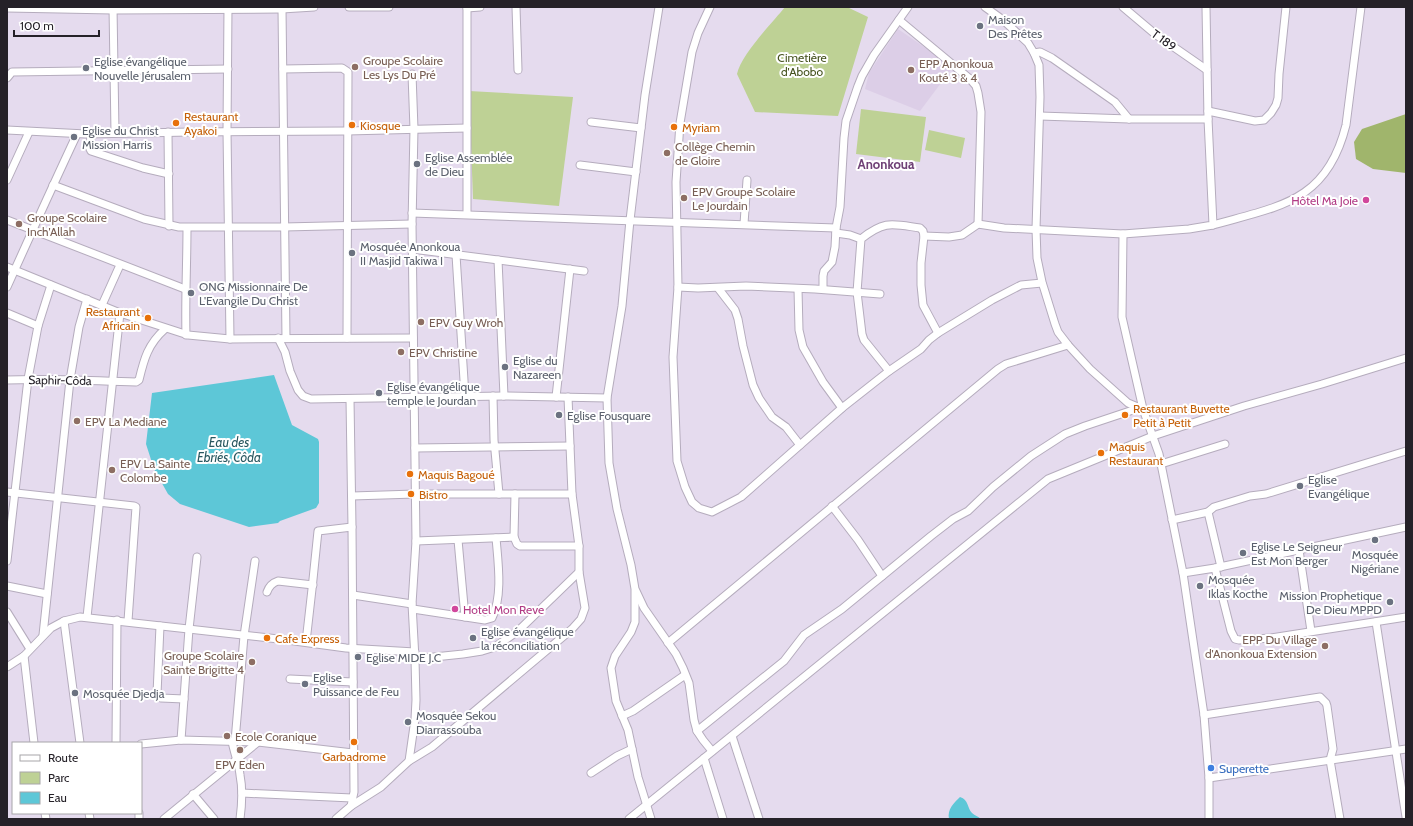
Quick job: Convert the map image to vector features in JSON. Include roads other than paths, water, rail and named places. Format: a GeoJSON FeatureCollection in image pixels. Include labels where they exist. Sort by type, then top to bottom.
{"type":"FeatureCollection","features":[{"type":"Feature","properties":{"kind":"street"},"geometry":{"type":"LineString","coordinates":[[8,8],[282,9],[314,7]]}},
{"type":"Feature","properties":{"kind":"street"},"geometry":{"type":"LineString","coordinates":[[349,7],[389,7]]}},
{"type":"Feature","properties":{"kind":"street"},"geometry":{"type":"LineString","coordinates":[[467,214],[467,7],[480,7]]}},
{"type":"Feature","properties":{"kind":"street"},"geometry":{"type":"LineString","coordinates":[[516,7],[518,70]]}},
{"type":"Feature","properties":{"kind":"street"},"geometry":{"type":"LineString","coordinates":[[651,819],[638,777],[628,730],[616,701],[611,668],[614,656],[631,632],[635,622],[635,589],[631,565],[617,509],[609,463],[607,398],[622,306],[641,128],[659,7]]}},
{"type":"Feature","properties":{"kind":"street"},"geometry":{"type":"LineString","coordinates":[[710,7],[698,33],[692,52],[682,102],[676,182],[678,286],[673,357],[677,461],[685,487],[692,502],[699,508],[712,512],[741,497],[842,408],[889,371],[921,349],[938,333],[992,300],[1021,285],[1042,283]]}},
{"type":"Feature","properties":{"kind":"street"},"geometry":{"type":"LineString","coordinates":[[823,290],[822,276],[834,257],[836,230],[840,207],[846,121],[862,76],[874,55],[908,7]]}},
{"type":"Feature","properties":{"kind":"street"},"geometry":{"type":"LineString","coordinates":[[985,7],[1003,20],[1028,43],[1039,65],[1040,116],[1036,229],[1037,258],[1042,283],[1058,332],[1090,369],[1128,403],[1141,408]]}},
{"type":"Feature","properties":{"kind":"street","name":"T 189"},"geometry":{"type":"LineString","coordinates":[[1123,7],[1154,34],[1207,70]]}},
{"type":"Feature","properties":{"kind":"street"},"geometry":{"type":"LineString","coordinates":[[1206,7],[1208,119],[1213,225]]}},
{"type":"Feature","properties":{"kind":"street"},"geometry":{"type":"LineString","coordinates":[[1208,111],[1255,121],[1264,120],[1271,113],[1278,98],[1286,7]]}},
{"type":"Feature","properties":{"kind":"street"},"geometry":{"type":"LineString","coordinates":[[924,236],[949,237],[962,235],[978,224],[1004,228],[1123,234],[1189,229],[1213,225],[1271,209],[1296,198],[1318,183],[1329,168],[1342,143],[1346,125],[1361,7]]}},
{"type":"Feature","properties":{"kind":"street"},"geometry":{"type":"LineString","coordinates":[[113,8],[115,133]]}},
{"type":"Feature","properties":{"kind":"street"},"geometry":{"type":"LineString","coordinates":[[228,8],[227,131],[230,339]]}},
{"type":"Feature","properties":{"kind":"street"},"geometry":{"type":"LineString","coordinates":[[282,9],[284,132],[282,338],[293,380],[302,396],[311,399],[465,396],[607,398]]}},
{"type":"Feature","properties":{"kind":"street"},"geometry":{"type":"LineString","coordinates":[[899,20],[954,65],[976,86],[980,100],[981,112],[978,224]]}},
{"type":"Feature","properties":{"kind":"street"},"geometry":{"type":"LineString","coordinates":[[1034,53],[1040,52],[1052,58],[1115,102],[1129,119]]}},
{"type":"Feature","properties":{"kind":"street"},"geometry":{"type":"LineString","coordinates":[[282,69],[342,68],[348,72],[347,338]]}},
{"type":"Feature","properties":{"kind":"street"},"geometry":{"type":"LineString","coordinates":[[7,78],[12,72],[228,69]]}},
{"type":"Feature","properties":{"kind":"street"},"geometry":{"type":"LineString","coordinates":[[409,761],[416,700],[413,607],[416,541],[412,249],[414,129],[412,74]]}},
{"type":"Feature","properties":{"kind":"street"},"geometry":{"type":"LineString","coordinates":[[1040,116],[1129,119],[1208,119]]}},
{"type":"Feature","properties":{"kind":"street"},"geometry":{"type":"LineString","coordinates":[[591,122],[641,128]]}},
{"type":"Feature","properties":{"kind":"street"},"geometry":{"type":"LineString","coordinates":[[7,130],[91,134],[467,128]]}},
{"type":"Feature","properties":{"kind":"street"},"geometry":{"type":"LineString","coordinates":[[7,180],[29,132]]}},
{"type":"Feature","properties":{"kind":"street"},"geometry":{"type":"LineString","coordinates":[[168,132],[169,226]]}},
{"type":"Feature","properties":{"kind":"street"},"geometry":{"type":"LineString","coordinates":[[7,287],[77,134]]}},
{"type":"Feature","properties":{"kind":"street"},"geometry":{"type":"LineString","coordinates":[[91,134],[91,151],[147,170],[169,174]]}},
{"type":"Feature","properties":{"kind":"street"},"geometry":{"type":"LineString","coordinates":[[580,165],[636,172]]}},
{"type":"Feature","properties":{"kind":"street"},"geometry":{"type":"LineString","coordinates":[[744,224],[747,180]]}},
{"type":"Feature","properties":{"kind":"street"},"geometry":{"type":"LineString","coordinates":[[53,185],[144,219],[169,226],[187,228],[412,224]]}},
{"type":"Feature","properties":{"kind":"street"},"geometry":{"type":"LineString","coordinates":[[412,212],[744,224],[836,230],[861,239]]}},
{"type":"Feature","properties":{"kind":"street"},"geometry":{"type":"LineString","coordinates":[[7,220],[185,289]]}},
{"type":"Feature","properties":{"kind":"street"},"geometry":{"type":"LineString","coordinates":[[889,371],[864,340],[862,334],[857,292],[861,239],[869,233],[885,225],[920,228],[923,231],[924,236],[921,270],[922,305],[938,333]]}},
{"type":"Feature","properties":{"kind":"street"},"geometry":{"type":"LineString","coordinates":[[186,335],[185,289],[187,273],[187,228]]}},
{"type":"Feature","properties":{"kind":"street"},"geometry":{"type":"LineString","coordinates":[[1123,234],[1122,317],[1141,408],[1153,436],[1161,464],[1183,573],[1204,715],[1209,778],[1209,819]]}},
{"type":"Feature","properties":{"kind":"street"},"geometry":{"type":"LineString","coordinates":[[412,249],[584,270]]}},
{"type":"Feature","properties":{"kind":"street"},"geometry":{"type":"LineString","coordinates":[[456,254],[465,396]]}},
{"type":"Feature","properties":{"kind":"street"},"geometry":{"type":"LineString","coordinates":[[498,260],[504,396]]}},
{"type":"Feature","properties":{"kind":"street"},"geometry":{"type":"LineString","coordinates":[[102,305],[120,265]]}},
{"type":"Feature","properties":{"kind":"street"},"geometry":{"type":"LineString","coordinates":[[7,267],[120,313],[186,335],[230,339],[413,338]]}},
{"type":"Feature","properties":{"kind":"street"},"geometry":{"type":"LineString","coordinates":[[556,397],[570,269]]}},
{"type":"Feature","properties":{"kind":"street"},"geometry":{"type":"LineString","coordinates":[[7,561],[28,379],[38,326],[52,285]]}},
{"type":"Feature","properties":{"kind":"street"},"geometry":{"type":"LineString","coordinates":[[678,286],[698,288],[736,286],[880,294]]}},
{"type":"Feature","properties":{"kind":"street"},"geometry":{"type":"LineString","coordinates":[[718,288],[735,310],[753,385],[759,398],[772,417],[786,427],[800,445]]}},
{"type":"Feature","properties":{"kind":"street"},"geometry":{"type":"LineString","coordinates":[[798,289],[799,330],[803,347],[823,382],[842,408]]}},
{"type":"Feature","properties":{"kind":"street"},"geometry":{"type":"LineString","coordinates":[[43,635],[70,380],[79,327],[87,299]]}},
{"type":"Feature","properties":{"kind":"street"},"geometry":{"type":"LineString","coordinates":[[7,313],[38,326]]}},
{"type":"Feature","properties":{"kind":"street"},"geometry":{"type":"LineString","coordinates":[[87,617],[120,313]]}},
{"type":"Feature","properties":{"kind":"street","name":"Saphir-Côda"},"geometry":{"type":"LineString","coordinates":[[7,380],[28,379],[136,382],[139,380],[152,341],[165,329]]}},
{"type":"Feature","properties":{"kind":"street"},"geometry":{"type":"LineString","coordinates":[[668,643],[998,369],[1006,364],[1068,345]]}},
{"type":"Feature","properties":{"kind":"street"},"geometry":{"type":"LineString","coordinates":[[629,819],[1048,479],[1153,436],[1244,406],[1406,358]]}},
{"type":"Feature","properties":{"kind":"street"},"geometry":{"type":"LineString","coordinates":[[493,396],[494,444],[496,447],[498,494]]}},
{"type":"Feature","properties":{"kind":"street"},"geometry":{"type":"LineString","coordinates":[[336,819],[351,806],[381,787],[409,761],[432,747],[572,629],[581,619],[585,608],[572,494],[568,397]]}},
{"type":"Feature","properties":{"kind":"street"},"geometry":{"type":"LineString","coordinates":[[350,399],[354,595],[352,649],[354,792],[351,806]]}},
{"type":"Feature","properties":{"kind":"street"},"geometry":{"type":"LineString","coordinates":[[697,731],[784,661],[804,635],[842,609],[953,519],[968,511],[993,487],[1031,456],[1065,434],[1141,408]]}},
{"type":"Feature","properties":{"kind":"street"},"geometry":{"type":"LineString","coordinates":[[1161,464],[1225,444]]}},
{"type":"Feature","properties":{"kind":"street"},"geometry":{"type":"LineString","coordinates":[[415,448],[570,446]]}},
{"type":"Feature","properties":{"kind":"street"},"geometry":{"type":"LineString","coordinates":[[1172,520],[1208,512],[1214,507],[1250,496],[1266,494],[1406,451]]}},
{"type":"Feature","properties":{"kind":"street"},"geometry":{"type":"LineString","coordinates":[[7,492],[15,494],[99,501],[136,507],[128,622]]}},
{"type":"Feature","properties":{"kind":"street"},"geometry":{"type":"LineString","coordinates":[[352,496],[415,494],[572,494]]}},
{"type":"Feature","properties":{"kind":"street"},"geometry":{"type":"LineString","coordinates":[[515,494],[514,537],[517,544],[520,546],[579,546]]}},
{"type":"Feature","properties":{"kind":"street"},"geometry":{"type":"LineString","coordinates":[[832,506],[858,540],[882,576]]}},
{"type":"Feature","properties":{"kind":"street"},"geometry":{"type":"LineString","coordinates":[[1208,512],[1231,631],[1235,639],[1271,638],[1406,617]]}},
{"type":"Feature","properties":{"kind":"street"},"geometry":{"type":"LineString","coordinates":[[306,642],[318,531],[352,527]]}},
{"type":"Feature","properties":{"kind":"street"},"geometry":{"type":"LineString","coordinates":[[1183,573],[1218,568],[1406,527]]}},
{"type":"Feature","properties":{"kind":"street"},"geometry":{"type":"LineString","coordinates":[[416,541],[514,537]]}},
{"type":"Feature","properties":{"kind":"street"},"geometry":{"type":"LineString","coordinates":[[354,595],[465,617],[488,620],[492,618],[496,611],[498,597],[499,570],[496,538]]}},
{"type":"Feature","properties":{"kind":"street"},"geometry":{"type":"LineString","coordinates":[[458,540],[465,617]]}},
{"type":"Feature","properties":{"kind":"street"},"geometry":{"type":"LineString","coordinates":[[1299,550],[1311,631]]}},
{"type":"Feature","properties":{"kind":"street"},"geometry":{"type":"LineString","coordinates":[[181,740],[188,629],[197,557]]}},
{"type":"Feature","properties":{"kind":"street"},"geometry":{"type":"LineString","coordinates":[[240,819],[242,793],[240,773],[236,761],[233,742],[244,636],[255,561]]}},
{"type":"Feature","properties":{"kind":"street"},"geometry":{"type":"LineString","coordinates":[[7,667],[24,656],[51,628],[64,621],[80,617],[306,642],[415,656],[463,654],[482,651],[495,646],[518,631],[580,572]]}},
{"type":"Feature","properties":{"kind":"street"},"geometry":{"type":"LineString","coordinates":[[267,592],[268,587],[273,582],[278,581],[313,585]]}},
{"type":"Feature","properties":{"kind":"street"},"geometry":{"type":"LineString","coordinates":[[7,586],[47,594]]}},
{"type":"Feature","properties":{"kind":"street"},"geometry":{"type":"LineString","coordinates":[[635,589],[644,608],[676,654],[688,683],[697,731],[712,751]]}},
{"type":"Feature","properties":{"kind":"street"},"geometry":{"type":"LineString","coordinates":[[7,612],[30,649]]}},
{"type":"Feature","properties":{"kind":"street"},"geometry":{"type":"LineString","coordinates":[[116,742],[117,620]]}},
{"type":"Feature","properties":{"kind":"street"},"geometry":{"type":"LineString","coordinates":[[64,621],[80,742]]}},
{"type":"Feature","properties":{"kind":"street"},"geometry":{"type":"LineString","coordinates":[[1376,622],[1406,815]]}},
{"type":"Feature","properties":{"kind":"street"},"geometry":{"type":"LineString","coordinates":[[160,626],[157,694],[161,698],[184,699]]}},
{"type":"Feature","properties":{"kind":"street"},"geometry":{"type":"LineString","coordinates":[[24,656],[34,742]]}},
{"type":"Feature","properties":{"kind":"street"},"geometry":{"type":"LineString","coordinates":[[622,716],[633,711],[685,675]]}},
{"type":"Feature","properties":{"kind":"street"},"geometry":{"type":"LineString","coordinates":[[290,679],[353,682]]}},
{"type":"Feature","properties":{"kind":"street"},"geometry":{"type":"LineString","coordinates":[[1204,715],[1320,697],[1326,702],[1327,706],[1333,749],[1330,760],[1340,819]]}},
{"type":"Feature","properties":{"kind":"street"},"geometry":{"type":"LineString","coordinates":[[732,736],[759,819]]}},
{"type":"Feature","properties":{"kind":"street"},"geometry":{"type":"LineString","coordinates":[[142,744],[181,740],[258,742],[354,753]]}},
{"type":"Feature","properties":{"kind":"street"},"geometry":{"type":"LineString","coordinates":[[164,819],[258,742]]}},
{"type":"Feature","properties":{"kind":"street"},"geometry":{"type":"LineString","coordinates":[[591,773],[617,756],[632,749]]}},
{"type":"Feature","properties":{"kind":"street"},"geometry":{"type":"LineString","coordinates":[[1209,778],[1406,749]]}},
{"type":"Feature","properties":{"kind":"street"},"geometry":{"type":"LineString","coordinates":[[704,758],[723,819]]}},
{"type":"Feature","properties":{"kind":"street"},"geometry":{"type":"LineString","coordinates":[[242,793],[352,798]]}},
{"type":"Feature","properties":{"kind":"street"},"geometry":{"type":"LineString","coordinates":[[193,794],[214,819]]}},
{"type":"Feature","properties":{"kind":"water","name":"Eau des Ebriés, Côda"},"geometry":{"type":"Polygon","coordinates":[[[274,375],[292,425],[318,439],[319,442],[319,503],[316,508],[278,523],[249,527],[180,504],[168,494],[154,469],[146,444],[152,393],[274,375]]]}},
{"type":"Feature","properties":{"kind":"water"},"geometry":{"type":"Polygon","coordinates":[[[960,797],[965,800],[970,811],[981,819],[949,819],[950,809],[960,797]]]}},
{"type":"Feature","properties":{"kind":"place","name":"Maison Des Prêtes"},"geometry":{"type":"Point","coordinates":[980,26]}},
{"type":"Feature","properties":{"kind":"place","name":"Groupe Scolaire Les Lys Du Pré"},"geometry":{"type":"Point","coordinates":[355,67]}},
{"type":"Feature","properties":{"kind":"place","name":"Eglise évangélique Nouvelle Jérusalem"},"geometry":{"type":"Point","coordinates":[86,68]}},
{"type":"Feature","properties":{"kind":"place","name":"EPP Anonkoua Kouté 3 & 4"},"geometry":{"type":"Point","coordinates":[911,70]}},
{"type":"Feature","properties":{"kind":"place","name":"Restaurant Ayakoi"},"geometry":{"type":"Point","coordinates":[176,123]}},
{"type":"Feature","properties":{"kind":"place","name":"Kiosque"},"geometry":{"type":"Point","coordinates":[352,125]}},
{"type":"Feature","properties":{"kind":"place","name":"Myriam"},"geometry":{"type":"Point","coordinates":[674,127]}},
{"type":"Feature","properties":{"kind":"place","name":"Eglise du Christ Mission Harris"},"geometry":{"type":"Point","coordinates":[74,137]}},
{"type":"Feature","properties":{"kind":"place","name":"Collège Chemin de Gloire"},"geometry":{"type":"Point","coordinates":[667,153]}},
{"type":"Feature","properties":{"kind":"place","name":"Eglise Assemblée de Dieu"},"geometry":{"type":"Point","coordinates":[417,164]}},
{"type":"Feature","properties":{"kind":"place","name":"EPV Groupe Scolaire Le Jourdain"},"geometry":{"type":"Point","coordinates":[684,198]}},
{"type":"Feature","properties":{"kind":"place","name":"Hôtel Ma Joie"},"geometry":{"type":"Point","coordinates":[1366,200]}},
{"type":"Feature","properties":{"kind":"place","name":"Groupe Scolaire Inch'Allah"},"geometry":{"type":"Point","coordinates":[19,224]}},
{"type":"Feature","properties":{"kind":"place","name":"Mosquée Anonkoua II Masjid Takiwa I"},"geometry":{"type":"Point","coordinates":[352,253]}},
{"type":"Feature","properties":{"kind":"place","name":"ONG Missionnaire De L'Evangile Du Christ"},"geometry":{"type":"Point","coordinates":[191,293]}},
{"type":"Feature","properties":{"kind":"place","name":"Restaurant Africain"},"geometry":{"type":"Point","coordinates":[148,318]}},
{"type":"Feature","properties":{"kind":"place","name":"EPV Guy Wroh"},"geometry":{"type":"Point","coordinates":[421,322]}},
{"type":"Feature","properties":{"kind":"place","name":"EPV Christine"},"geometry":{"type":"Point","coordinates":[401,352]}},
{"type":"Feature","properties":{"kind":"place","name":"Eglise du Nazareen"},"geometry":{"type":"Point","coordinates":[505,367]}},
{"type":"Feature","properties":{"kind":"place","name":"Eglise évangélique temple le Jourdan"},"geometry":{"type":"Point","coordinates":[379,393]}},
{"type":"Feature","properties":{"kind":"place","name":"Eglise Fousquare"},"geometry":{"type":"Point","coordinates":[559,415]}},
{"type":"Feature","properties":{"kind":"place","name":"Restaurant Buvette Petit à Petit"},"geometry":{"type":"Point","coordinates":[1125,415]}},
{"type":"Feature","properties":{"kind":"place","name":"EPV La Mediane"},"geometry":{"type":"Point","coordinates":[77,421]}},
{"type":"Feature","properties":{"kind":"place","name":"Maquis Restaurant"},"geometry":{"type":"Point","coordinates":[1101,453]}},
{"type":"Feature","properties":{"kind":"place","name":"EPV La Sainte Colombe"},"geometry":{"type":"Point","coordinates":[112,470]}},
{"type":"Feature","properties":{"kind":"place","name":"Maquis Bagoué"},"geometry":{"type":"Point","coordinates":[410,474]}},
{"type":"Feature","properties":{"kind":"place","name":"Eglise Evangélique"},"geometry":{"type":"Point","coordinates":[1300,486]}},
{"type":"Feature","properties":{"kind":"place","name":"Bistro"},"geometry":{"type":"Point","coordinates":[411,494]}},
{"type":"Feature","properties":{"kind":"place","name":"Mosquée Nigériane"},"geometry":{"type":"Point","coordinates":[1375,540]}},
{"type":"Feature","properties":{"kind":"place","name":"Eglise Le Seigneur Est Mon Berger"},"geometry":{"type":"Point","coordinates":[1243,553]}},
{"type":"Feature","properties":{"kind":"place","name":"Mosquée Iklas Kocthe"},"geometry":{"type":"Point","coordinates":[1200,586]}},
{"type":"Feature","properties":{"kind":"place","name":"Mission Prophetique De Dieu MPPD"},"geometry":{"type":"Point","coordinates":[1390,602]}},
{"type":"Feature","properties":{"kind":"place","name":"Hotel Mon Reve"},"geometry":{"type":"Point","coordinates":[455,609]}},
{"type":"Feature","properties":{"kind":"place","name":"Cafe Express"},"geometry":{"type":"Point","coordinates":[267,638]}},
{"type":"Feature","properties":{"kind":"place","name":"Eglise évangélique la réconciliation"},"geometry":{"type":"Point","coordinates":[473,638]}},
{"type":"Feature","properties":{"kind":"place","name":"EPP Du Village d'Anonkoua Extension"},"geometry":{"type":"Point","coordinates":[1325,646]}},
{"type":"Feature","properties":{"kind":"place","name":"Eglise MIDE J.C"},"geometry":{"type":"Point","coordinates":[358,657]}},
{"type":"Feature","properties":{"kind":"place","name":"Groupe Scolaire Sainte Brigitte 4"},"geometry":{"type":"Point","coordinates":[252,662]}},
{"type":"Feature","properties":{"kind":"place","name":"Eglise Puissance de Feu"},"geometry":{"type":"Point","coordinates":[305,684]}},
{"type":"Feature","properties":{"kind":"place","name":"Mosquée Djedja"},"geometry":{"type":"Point","coordinates":[75,693]}},
{"type":"Feature","properties":{"kind":"place","name":"Mosquée Sekou Diarrassouba"},"geometry":{"type":"Point","coordinates":[408,722]}},
{"type":"Feature","properties":{"kind":"place","name":"Ecole Coranique"},"geometry":{"type":"Point","coordinates":[227,736]}},
{"type":"Feature","properties":{"kind":"place","name":"Garbadrome"},"geometry":{"type":"Point","coordinates":[354,742]}},
{"type":"Feature","properties":{"kind":"place","name":"EPV Eden"},"geometry":{"type":"Point","coordinates":[240,750]}},
{"type":"Feature","properties":{"kind":"place","name":"Superette"},"geometry":{"type":"Point","coordinates":[1211,768]}},
{"type":"Feature","properties":{"kind":"district","name":"Anonkoua"},"geometry":{"type":"Point","coordinates":[886,164]}},
{"type":"Feature","properties":{"kind":"park label","name":"Cimetière d'Abobo"},"geometry":{"type":"Point","coordinates":[802,64]}}]}
